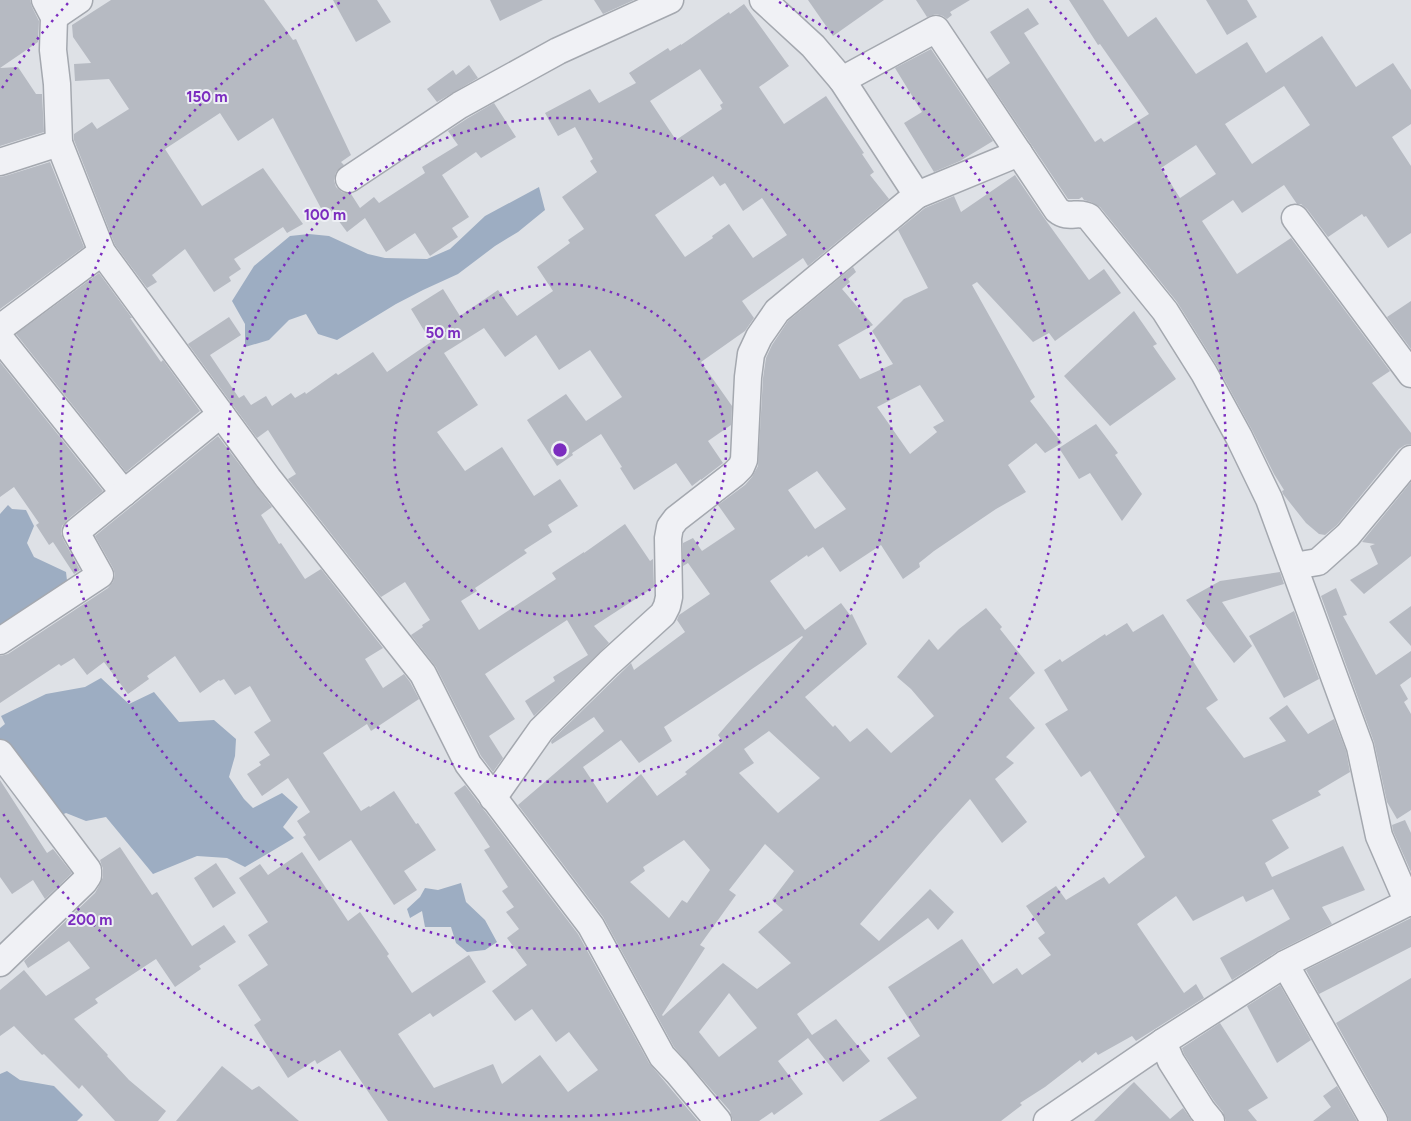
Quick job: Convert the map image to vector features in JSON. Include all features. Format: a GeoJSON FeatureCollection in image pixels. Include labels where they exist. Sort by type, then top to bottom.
{"type":"FeatureCollection","features":[{"type":"Feature","properties":{"kind":"street"},"geometry":{"type":"LineString","coordinates":[[79,0],[50,9],[57,84],[59,143],[102,252],[268,478],[423,674],[468,764],[591,926],[662,1056],[718,1121]]}},
{"type":"Feature","properties":{"kind":"street"},"geometry":{"type":"LineString","coordinates":[[348,179],[460,105],[558,50],[670,0]]}},
{"type":"Feature","properties":{"kind":"street"},"geometry":{"type":"LineString","coordinates":[[763,0],[813,46],[842,80],[917,196]]}},
{"type":"Feature","properties":{"kind":"street"},"geometry":{"type":"LineString","coordinates":[[842,80],[936,29],[1058,210],[1062,214],[1085,214],[1089,217],[1165,312],[1204,373],[1269,498],[1360,747],[1379,836],[1409,902],[1285,964],[1163,1042],[1047,1121]]}},
{"type":"Feature","properties":{"kind":"street"},"geometry":{"type":"LineString","coordinates":[[0,162],[59,143]]}},
{"type":"Feature","properties":{"kind":"street"},"geometry":{"type":"LineString","coordinates":[[494,798],[541,730],[662,614],[667,606],[669,597],[668,538],[670,527],[676,519],[734,474],[741,467],[744,460],[751,354],[758,337],[767,323],[778,311],[917,196],[1019,152]]}},
{"type":"Feature","properties":{"kind":"street"},"geometry":{"type":"LineString","coordinates":[[1295,218],[1411,374]]}},
{"type":"Feature","properties":{"kind":"street"},"geometry":{"type":"LineString","coordinates":[[0,328],[102,252]]}},
{"type":"Feature","properties":{"kind":"street"},"geometry":{"type":"LineString","coordinates":[[0,338],[124,493]]}},
{"type":"Feature","properties":{"kind":"street"},"geometry":{"type":"LineString","coordinates":[[0,641],[100,575],[76,532],[221,414]]}},
{"type":"Feature","properties":{"kind":"street"},"geometry":{"type":"LineString","coordinates":[[1294,566],[1318,562],[1348,535],[1411,459]]}},
{"type":"Feature","properties":{"kind":"street"},"geometry":{"type":"LineString","coordinates":[[0,753],[88,870],[88,876],[84,882],[0,963]]}},
{"type":"Feature","properties":{"kind":"street"},"geometry":{"type":"LineString","coordinates":[[1285,964],[1374,1121]]}},
{"type":"Feature","properties":{"kind":"street"},"geometry":{"type":"LineString","coordinates":[[1163,1042],[1172,1061],[1202,1110],[1211,1121]]}},
{"type":"Feature","properties":{"kind":"water"},"geometry":{"type":"Polygon","coordinates":[[[539,187],[545,210],[518,232],[495,246],[458,274],[396,304],[337,340],[318,334],[306,314],[289,320],[269,340],[245,347],[245,324],[232,301],[254,266],[290,236],[309,234],[329,236],[368,254],[385,258],[427,259],[450,249],[485,216],[539,187]]]}},
{"type":"Feature","properties":{"kind":"water"},"geometry":{"type":"Polygon","coordinates":[[[8,505],[12,509],[26,510],[34,526],[27,543],[34,557],[66,572],[68,589],[0,632],[0,514],[8,505]]]}},
{"type":"Feature","properties":{"kind":"water"},"geometry":{"type":"Polygon","coordinates":[[[101,678],[129,704],[154,692],[179,722],[214,720],[236,739],[235,756],[229,777],[244,799],[253,808],[282,793],[298,807],[283,827],[294,838],[245,867],[227,858],[197,856],[153,874],[106,817],[86,821],[66,813],[57,817],[0,739],[0,728],[5,724],[1,716],[46,694],[85,687],[101,678]]]}},
{"type":"Feature","properties":{"kind":"water"},"geometry":{"type":"Polygon","coordinates":[[[461,883],[466,902],[485,920],[497,942],[485,950],[467,952],[456,943],[451,927],[425,927],[422,911],[410,918],[407,909],[420,897],[425,888],[438,890],[461,883]]]}},
{"type":"Feature","properties":{"kind":"water"},"geometry":{"type":"Polygon","coordinates":[[[7,1071],[20,1080],[54,1086],[83,1115],[77,1121],[0,1121],[0,1074],[7,1071]]]}},
{"type":"Feature","properties":{"kind":"building"},"geometry":{"type":"Polygon","coordinates":[[[0,0],[30,0],[39,21],[38,42],[0,68],[0,0]]]}},
{"type":"Feature","properties":{"kind":"building"},"geometry":{"type":"Polygon","coordinates":[[[111,0],[264,0],[293,40],[296,39],[351,155],[341,162],[344,165],[336,172],[334,180],[336,187],[342,192],[351,194],[360,208],[374,197],[379,203],[425,173],[422,167],[458,145],[448,131],[494,103],[516,137],[481,158],[476,152],[442,175],[469,217],[452,228],[458,237],[430,256],[415,233],[386,252],[365,218],[347,232],[329,208],[323,212],[273,118],[238,141],[220,113],[165,149],[202,206],[263,168],[303,224],[287,233],[283,227],[234,259],[241,269],[229,277],[231,281],[214,292],[185,249],[152,275],[157,282],[147,288],[115,245],[74,140],[74,134],[92,122],[97,129],[129,109],[109,79],[75,81],[74,64],[91,63],[73,37],[72,25],[111,0]]]}},
{"type":"Feature","properties":{"kind":"building"},"geometry":{"type":"Polygon","coordinates":[[[333,0],[377,0],[391,22],[356,42],[333,0]]]}},
{"type":"Feature","properties":{"kind":"building"},"geometry":{"type":"Polygon","coordinates":[[[490,0],[543,0],[500,21],[490,0]]]}},
{"type":"Feature","properties":{"kind":"building"},"geometry":{"type":"Polygon","coordinates":[[[594,0],[634,0],[603,14],[594,0]]]}},
{"type":"Feature","properties":{"kind":"building"},"geometry":{"type":"Polygon","coordinates":[[[808,0],[884,0],[833,36],[808,0]]]}},
{"type":"Feature","properties":{"kind":"building"},"geometry":{"type":"Polygon","coordinates":[[[916,0],[970,0],[950,12],[952,15],[947,19],[936,14],[927,17],[916,0]]]}},
{"type":"Feature","properties":{"kind":"building"},"geometry":{"type":"Polygon","coordinates":[[[1069,0],[1103,0],[1128,37],[1156,17],[1196,74],[1247,42],[1266,73],[1322,36],[1356,87],[1393,63],[1411,90],[1411,124],[1392,137],[1411,166],[1411,233],[1388,248],[1366,216],[1364,217],[1362,214],[1328,237],[1307,209],[1301,204],[1297,204],[1284,185],[1242,213],[1233,200],[1202,221],[1237,274],[1291,238],[1390,371],[1372,383],[1411,433],[1411,444],[1399,449],[1337,525],[1325,535],[1319,534],[1306,523],[1283,494],[1282,491],[1284,490],[1217,366],[1177,302],[1100,207],[1084,200],[1082,197],[1079,199],[1068,199],[987,79],[1010,63],[990,32],[1028,8],[1039,24],[1024,33],[1095,142],[1101,138],[1104,142],[1149,114],[1100,44],[1098,45],[1069,0]],[[1284,86],[1225,124],[1252,164],[1310,125],[1284,86]],[[1196,145],[1161,168],[1180,198],[1216,174],[1196,145]]]}},
{"type":"Feature","properties":{"kind":"building"},"geometry":{"type":"Polygon","coordinates":[[[1206,0],[1247,0],[1257,17],[1227,35],[1206,0]]]}},
{"type":"Feature","properties":{"kind":"building"},"geometry":{"type":"Polygon","coordinates":[[[744,4],[789,66],[759,87],[784,124],[826,96],[864,153],[862,154],[874,172],[870,175],[889,199],[808,266],[803,258],[742,301],[754,318],[745,331],[701,362],[732,406],[731,425],[708,441],[723,463],[692,486],[676,463],[634,490],[601,434],[572,453],[573,455],[557,466],[527,420],[566,394],[586,421],[622,397],[590,350],[559,370],[536,335],[505,357],[484,328],[444,353],[478,405],[437,432],[465,471],[502,447],[534,496],[560,479],[578,506],[548,525],[552,532],[524,550],[527,553],[475,588],[477,591],[461,601],[479,630],[556,579],[552,573],[625,524],[650,561],[653,559],[654,587],[594,626],[609,643],[534,716],[525,701],[555,681],[553,677],[588,655],[567,620],[485,674],[515,719],[489,736],[503,758],[493,772],[481,756],[436,667],[411,635],[430,620],[405,582],[381,597],[288,479],[296,474],[268,430],[257,438],[188,344],[229,317],[241,335],[210,355],[239,398],[244,395],[251,405],[266,396],[272,406],[291,393],[295,398],[305,392],[306,394],[336,373],[338,375],[373,352],[387,372],[431,342],[411,309],[443,289],[460,316],[498,290],[517,316],[553,291],[537,267],[570,243],[568,240],[584,229],[562,197],[597,172],[590,161],[593,159],[575,127],[558,136],[545,113],[590,89],[599,103],[636,83],[629,73],[668,48],[670,51],[681,45],[729,12],[730,14],[744,4]],[[700,69],[650,101],[676,140],[722,109],[720,105],[723,103],[700,69]],[[713,176],[655,215],[685,257],[713,238],[712,236],[729,224],[753,258],[787,235],[762,198],[743,211],[725,183],[720,186],[713,176]]]}},
{"type":"Feature","properties":{"kind":"building"},"geometry":{"type":"Polygon","coordinates":[[[931,49],[993,141],[960,161],[934,172],[904,123],[922,112],[895,68],[931,49]]]}},
{"type":"Feature","properties":{"kind":"building"},"geometry":{"type":"Polygon","coordinates":[[[469,65],[478,78],[437,102],[427,89],[453,70],[456,75],[469,65]]]}},
{"type":"Feature","properties":{"kind":"building"},"geometry":{"type":"Polygon","coordinates":[[[18,67],[36,94],[42,94],[44,132],[0,146],[0,68],[18,67]]]}},
{"type":"Feature","properties":{"kind":"building"},"geometry":{"type":"Polygon","coordinates":[[[50,162],[84,247],[0,309],[0,177],[50,162]]]}},
{"type":"Feature","properties":{"kind":"building"},"geometry":{"type":"Polygon","coordinates":[[[1015,175],[1089,280],[1104,269],[1121,293],[1055,341],[1049,333],[1033,342],[977,282],[972,285],[1035,397],[1030,401],[1062,443],[1045,453],[1036,443],[1008,465],[1026,492],[996,509],[934,551],[919,563],[920,567],[903,579],[881,545],[840,572],[823,547],[808,557],[807,555],[770,581],[805,630],[841,603],[850,615],[852,614],[867,644],[805,697],[850,742],[867,728],[891,753],[934,716],[911,689],[897,677],[929,639],[938,650],[959,629],[986,608],[1035,673],[1009,698],[1035,728],[1006,757],[1014,763],[995,779],[1027,822],[1002,843],[970,799],[860,924],[879,941],[930,889],[954,912],[938,930],[928,918],[797,1014],[812,1035],[836,1019],[870,1061],[843,1082],[808,1038],[778,1061],[803,1094],[774,1115],[772,1112],[759,1121],[733,1121],[730,1111],[674,1047],[603,917],[518,805],[604,731],[594,717],[552,744],[552,740],[631,663],[634,670],[685,632],[677,620],[679,615],[710,594],[688,563],[683,566],[683,543],[693,538],[702,551],[735,529],[718,505],[745,485],[758,466],[763,378],[766,358],[788,321],[853,267],[856,272],[848,279],[850,282],[842,289],[873,325],[838,345],[860,379],[893,364],[872,331],[904,299],[928,288],[898,230],[925,208],[954,196],[961,212],[1015,175]],[[920,385],[877,407],[910,454],[937,432],[933,427],[944,421],[920,385]],[[817,471],[788,490],[815,529],[846,509],[817,471]],[[803,637],[664,727],[672,741],[639,763],[621,740],[583,767],[607,803],[641,774],[657,796],[687,774],[685,772],[723,742],[718,735],[803,637]],[[769,731],[744,749],[754,763],[739,773],[778,813],[820,778],[769,731]],[[684,840],[643,867],[645,871],[630,882],[669,918],[682,900],[687,903],[710,870],[684,840]],[[765,844],[729,890],[736,895],[700,945],[705,948],[663,1016],[723,963],[757,989],[791,963],[758,932],[783,910],[772,900],[794,871],[765,844]],[[729,993],[699,1032],[719,1057],[757,1028],[729,993]]]}},
{"type":"Feature","properties":{"kind":"building"},"geometry":{"type":"Polygon","coordinates":[[[99,273],[161,362],[163,360],[200,411],[126,472],[16,334],[99,273]]]}},
{"type":"Feature","properties":{"kind":"building"},"geometry":{"type":"Polygon","coordinates":[[[1411,301],[1411,349],[1387,317],[1411,301]]]}},
{"type":"Feature","properties":{"kind":"building"},"geometry":{"type":"Polygon","coordinates":[[[1134,311],[1157,344],[1153,346],[1176,379],[1110,426],[1064,376],[1134,311]]]}},
{"type":"Feature","properties":{"kind":"building"},"geometry":{"type":"Polygon","coordinates":[[[0,362],[103,491],[62,526],[61,533],[63,539],[80,570],[74,574],[53,542],[49,545],[36,525],[39,523],[14,487],[0,497],[0,362]]]}},
{"type":"Feature","properties":{"kind":"building"},"geometry":{"type":"Polygon","coordinates":[[[1096,424],[1118,453],[1115,455],[1142,494],[1122,521],[1090,473],[1079,479],[1059,448],[1096,424]]]}},
{"type":"Feature","properties":{"kind":"building"},"geometry":{"type":"Polygon","coordinates":[[[218,436],[272,507],[261,515],[279,544],[281,543],[305,579],[321,569],[383,648],[365,659],[383,688],[404,674],[419,699],[371,731],[367,724],[323,753],[361,811],[394,791],[436,850],[404,871],[417,890],[394,905],[351,840],[319,861],[303,837],[306,835],[297,821],[310,812],[288,778],[262,796],[247,774],[261,765],[259,762],[270,755],[254,732],[271,721],[250,686],[235,695],[224,679],[219,680],[200,693],[175,656],[147,676],[149,679],[128,694],[104,662],[87,675],[74,658],[61,666],[59,664],[0,703],[0,656],[8,654],[108,588],[113,582],[115,575],[113,568],[95,536],[218,436]]]}},
{"type":"Feature","properties":{"kind":"building"},"geometry":{"type":"Polygon","coordinates":[[[1411,482],[1411,556],[1364,594],[1350,580],[1378,564],[1370,546],[1375,544],[1362,542],[1411,482]]]}},
{"type":"Feature","properties":{"kind":"building"},"geometry":{"type":"Polygon","coordinates":[[[1280,572],[1284,584],[1222,602],[1252,646],[1234,663],[1186,600],[1220,581],[1280,572]]]}},
{"type":"Feature","properties":{"kind":"building"},"geometry":{"type":"Polygon","coordinates":[[[1336,588],[1347,615],[1343,616],[1376,675],[1411,651],[1411,677],[1400,685],[1408,699],[1404,702],[1411,714],[1411,810],[1397,819],[1387,802],[1374,742],[1321,596],[1336,588]]]}},
{"type":"Feature","properties":{"kind":"building"},"geometry":{"type":"Polygon","coordinates":[[[1411,606],[1411,646],[1389,622],[1411,606]]]}},
{"type":"Feature","properties":{"kind":"building"},"geometry":{"type":"Polygon","coordinates":[[[1294,611],[1319,679],[1284,698],[1249,636],[1294,611]]]}},
{"type":"Feature","properties":{"kind":"building"},"geometry":{"type":"Polygon","coordinates":[[[1163,614],[1218,700],[1206,708],[1244,758],[1286,741],[1269,718],[1287,705],[1308,734],[1334,719],[1346,751],[1350,772],[1318,791],[1321,795],[1272,820],[1289,848],[1265,863],[1272,877],[1343,846],[1365,890],[1322,907],[1332,924],[1278,951],[1232,980],[1220,958],[1290,919],[1273,889],[1246,902],[1243,896],[1193,921],[1176,896],[1137,924],[1184,993],[1196,984],[1204,998],[1136,1041],[1132,1036],[1098,1055],[1096,1052],[1082,1063],[1080,1060],[1045,1087],[1020,1103],[1022,1105],[1001,1121],[879,1121],[917,1098],[887,1058],[920,1036],[888,987],[962,939],[993,984],[1017,968],[1022,975],[1051,955],[1038,938],[1045,933],[1026,906],[1056,886],[1066,900],[1104,877],[1109,884],[1145,857],[1090,771],[1081,777],[1045,724],[1068,710],[1044,670],[1060,659],[1062,662],[1105,634],[1106,636],[1127,623],[1133,632],[1163,614]]]}},
{"type":"Feature","properties":{"kind":"building"},"geometry":{"type":"Polygon","coordinates":[[[0,780],[47,853],[53,849],[72,873],[45,899],[33,880],[12,894],[0,877],[0,780]]]}},
{"type":"Feature","properties":{"kind":"building"},"geometry":{"type":"Polygon","coordinates":[[[465,785],[578,934],[649,1063],[698,1121],[388,1121],[340,1050],[317,1064],[315,1060],[288,1078],[254,1025],[261,1020],[238,985],[268,965],[248,935],[268,922],[239,878],[260,864],[268,875],[302,852],[348,921],[360,912],[389,954],[387,956],[412,993],[469,955],[486,982],[433,1017],[430,1013],[398,1034],[434,1088],[493,1064],[502,1084],[540,1055],[568,1092],[598,1070],[569,1032],[556,1042],[532,1009],[515,1021],[492,991],[527,965],[507,938],[519,929],[506,912],[514,907],[502,891],[508,887],[484,850],[490,847],[454,793],[465,785]]]}},
{"type":"Feature","properties":{"kind":"building"},"geometry":{"type":"Polygon","coordinates":[[[1405,820],[1411,833],[1411,872],[1392,825],[1405,820]]]}},
{"type":"Feature","properties":{"kind":"building"},"geometry":{"type":"Polygon","coordinates":[[[120,847],[152,895],[157,892],[192,946],[224,925],[236,942],[199,966],[201,969],[175,987],[156,959],[95,999],[98,1003],[74,1019],[129,1080],[166,1111],[158,1121],[115,1121],[82,1085],[79,1089],[14,1026],[0,1036],[0,990],[24,970],[46,996],[90,968],[69,941],[28,968],[24,961],[95,893],[103,877],[100,860],[120,847]]]}},
{"type":"Feature","properties":{"kind":"building"},"geometry":{"type":"Polygon","coordinates":[[[216,863],[236,893],[213,908],[194,878],[216,863]]]}},
{"type":"Feature","properties":{"kind":"building"},"geometry":{"type":"Polygon","coordinates":[[[1411,918],[1411,947],[1319,994],[1306,970],[1411,918]]]}},
{"type":"Feature","properties":{"kind":"building"},"geometry":{"type":"Polygon","coordinates":[[[1411,978],[1411,1121],[1389,1121],[1387,1114],[1336,1023],[1411,978]]]}},
{"type":"Feature","properties":{"kind":"building"},"geometry":{"type":"Polygon","coordinates":[[[1280,985],[1311,1040],[1277,1063],[1247,1006],[1280,985]]]}},
{"type":"Feature","properties":{"kind":"building"},"geometry":{"type":"Polygon","coordinates":[[[1220,1023],[1268,1098],[1248,1110],[1257,1121],[1226,1121],[1223,1112],[1184,1054],[1182,1048],[1220,1023]]]}},
{"type":"Feature","properties":{"kind":"building"},"geometry":{"type":"Polygon","coordinates":[[[222,1066],[252,1090],[259,1086],[299,1121],[176,1121],[222,1066]]]}},
{"type":"Feature","properties":{"kind":"building"},"geometry":{"type":"Polygon","coordinates":[[[1134,1082],[1170,1119],[1183,1108],[1192,1121],[1094,1121],[1134,1082]]]}},
{"type":"Feature","properties":{"kind":"building"},"geometry":{"type":"Polygon","coordinates":[[[1337,1086],[1357,1121],[1313,1121],[1331,1107],[1323,1096],[1337,1086]]]}}]}
